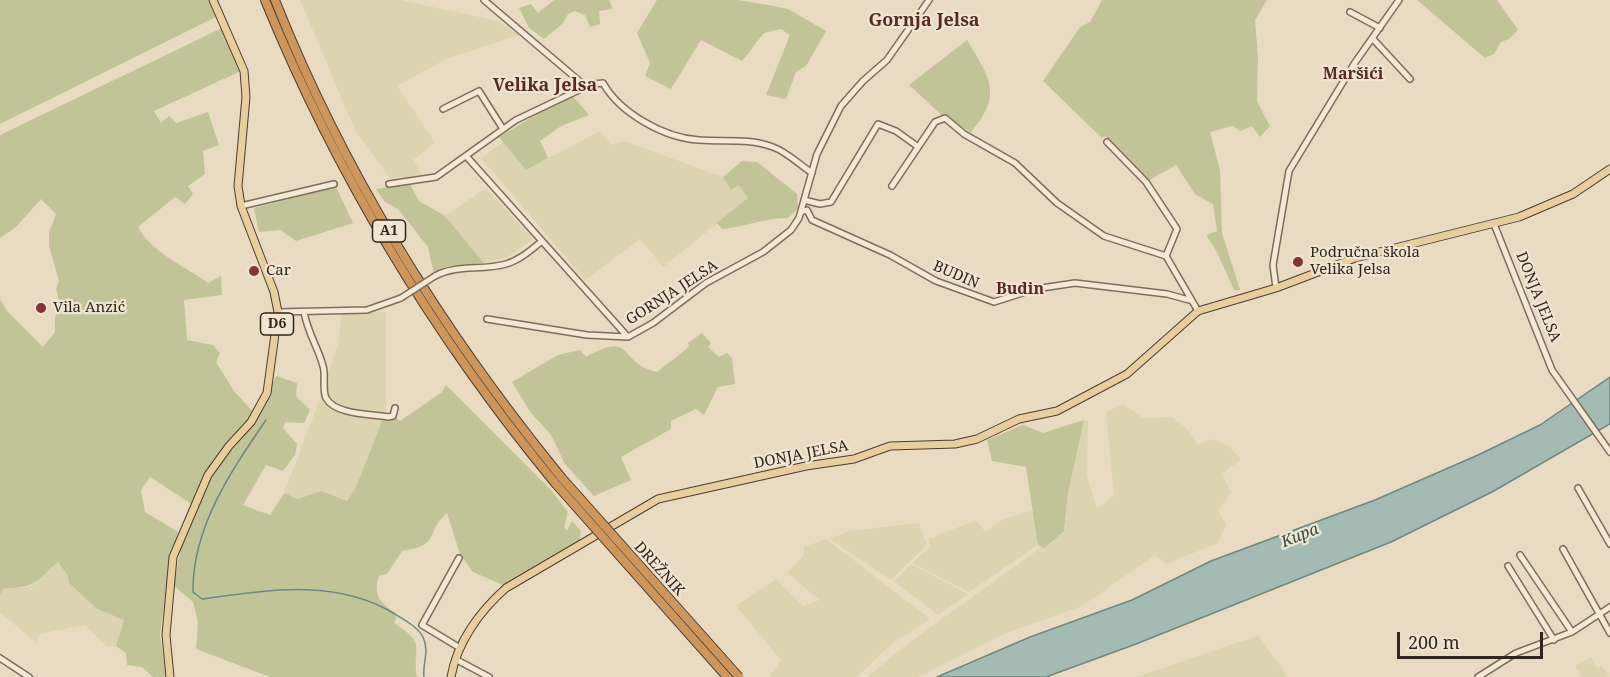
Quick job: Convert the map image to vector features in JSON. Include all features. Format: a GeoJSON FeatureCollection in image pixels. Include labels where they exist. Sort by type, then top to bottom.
{"type":"FeatureCollection","features":[{"type":"Feature","properties":{"kind":"highway","name":"A1"},"geometry":{"type":"LineString","coordinates":[[265,0],[339,160],[397,264],[479,386],[558,480]]}},
{"type":"Feature","properties":{"kind":"highway","name":"A1"},"geometry":{"type":"LineString","coordinates":[[275,0],[291,41],[347,156],[414,274],[558,480]]}},
{"type":"Feature","properties":{"kind":"highway","name":"DREŽNIK"},"geometry":{"type":"LineString","coordinates":[[558,480],[727,677]]}},
{"type":"Feature","properties":{"kind":"highway","name":"DREŽNIK"},"geometry":{"type":"LineString","coordinates":[[558,480],[739,677]]}},
{"type":"Feature","properties":{"kind":"main road","name":"D6"},"geometry":{"type":"LineString","coordinates":[[170,677],[166,635],[174,557],[208,475],[229,446],[251,422],[267,393],[278,312],[274,292],[241,206],[238,186],[246,81],[240,60],[213,0]]}},
{"type":"Feature","properties":{"kind":"main road","name":"DONJA JELSA"},"geometry":{"type":"LineString","coordinates":[[450,677],[459,648],[481,614],[506,588],[658,499],[806,466],[854,459],[890,446],[955,444],[977,439],[1019,419],[1057,411],[1104,389],[1145,361],[1198,311],[1276,288],[1355,258],[1494,224],[1545,207],[1573,194],[1610,169]]}},
{"type":"Feature","properties":{"kind":"street"},"geometry":{"type":"LineString","coordinates":[[484,0],[584,85]]}},
{"type":"Feature","properties":{"kind":"street","name":"GORNJA JELSA"},"geometry":{"type":"LineString","coordinates":[[487,319],[587,335],[627,337],[653,323],[706,283],[763,252],[791,230],[801,212],[817,154],[841,106],[863,81],[887,60],[929,0]]}},
{"type":"Feature","properties":{"kind":"street"},"geometry":{"type":"LineString","coordinates":[[1276,288],[1274,265],[1289,171],[1354,64],[1399,0]]}},
{"type":"Feature","properties":{"kind":"street"},"geometry":{"type":"LineString","coordinates":[[1350,12],[1380,28]]}},
{"type":"Feature","properties":{"kind":"street"},"geometry":{"type":"LineString","coordinates":[[1373,39],[1410,80]]}},
{"type":"Feature","properties":{"kind":"street"},"geometry":{"type":"LineString","coordinates":[[389,184],[436,177],[504,129],[584,85],[603,83],[611,98],[654,126],[698,140],[745,140],[775,148],[812,173]]}},
{"type":"Feature","properties":{"kind":"street"},"geometry":{"type":"LineString","coordinates":[[443,110],[479,91],[504,129]]}},
{"type":"Feature","properties":{"kind":"street"},"geometry":{"type":"LineString","coordinates":[[892,186],[934,122],[941,118],[1015,163],[1058,203],[1104,236],[1166,256],[1189,300],[1198,311]]}},
{"type":"Feature","properties":{"kind":"street"},"geometry":{"type":"LineString","coordinates":[[804,200],[820,204],[831,202],[878,124],[896,130],[917,146]]}},
{"type":"Feature","properties":{"kind":"street"},"geometry":{"type":"LineString","coordinates":[[1107,142],[1146,182],[1177,229],[1166,256]]}},
{"type":"Feature","properties":{"kind":"street"},"geometry":{"type":"LineString","coordinates":[[467,157],[627,337]]}},
{"type":"Feature","properties":{"kind":"street"},"geometry":{"type":"LineString","coordinates":[[241,206],[333,184]]}},
{"type":"Feature","properties":{"kind":"street","name":"BUDIN"},"geometry":{"type":"LineString","coordinates":[[801,212],[807,210],[812,220],[890,255],[936,281],[994,302],[1035,289],[1075,283],[1167,294],[1189,300]]}},
{"type":"Feature","properties":{"kind":"street","name":"DONJA JELSA"},"geometry":{"type":"LineString","coordinates":[[1494,224],[1558,380],[1610,452]]}},
{"type":"Feature","properties":{"kind":"street"},"geometry":{"type":"LineString","coordinates":[[278,312],[367,310],[400,298],[449,269],[506,264],[525,255],[542,241]]}},
{"type":"Feature","properties":{"kind":"street"},"geometry":{"type":"LineString","coordinates":[[304,312],[307,330],[323,365],[325,397],[331,405],[346,411],[388,417],[393,416],[395,408]]}},
{"type":"Feature","properties":{"kind":"street"},"geometry":{"type":"LineString","coordinates":[[1578,488],[1610,543]]}},
{"type":"Feature","properties":{"kind":"street"},"geometry":{"type":"LineString","coordinates":[[1563,549],[1610,633]]}},
{"type":"Feature","properties":{"kind":"street"},"geometry":{"type":"LineString","coordinates":[[1520,555],[1572,632]]}},
{"type":"Feature","properties":{"kind":"street"},"geometry":{"type":"LineString","coordinates":[[459,558],[422,626],[459,648]]}},
{"type":"Feature","properties":{"kind":"street"},"geometry":{"type":"LineString","coordinates":[[1508,566],[1554,640]]}},
{"type":"Feature","properties":{"kind":"street"},"geometry":{"type":"LineString","coordinates":[[1478,677],[1516,653],[1572,632],[1610,607]]}},
{"type":"Feature","properties":{"kind":"street"},"geometry":{"type":"LineString","coordinates":[[0,658],[29,677]]}},
{"type":"Feature","properties":{"kind":"street"},"geometry":{"type":"LineString","coordinates":[[454,659],[489,677]]}},
{"type":"Feature","properties":{"kind":"shaded area"},"geometry":{"type":"Polygon","coordinates":[[[300,0],[400,0],[498,21],[519,35],[446,59],[397,86],[435,143],[413,160],[423,176],[390,178],[356,132],[300,0]]]}},
{"type":"Feature","properties":{"kind":"shaded area"},"geometry":{"type":"Polygon","coordinates":[[[600,131],[611,145],[624,141],[723,177],[731,190],[739,185],[749,198],[663,267],[640,239],[585,280],[481,158],[503,142],[526,170],[600,131]]]}},
{"type":"Feature","properties":{"kind":"shaded area"},"geometry":{"type":"Polygon","coordinates":[[[486,188],[533,239],[508,257],[484,263],[445,216],[486,188]]]}},
{"type":"Feature","properties":{"kind":"shaded area"},"geometry":{"type":"Polygon","coordinates":[[[386,312],[386,410],[356,487],[347,501],[321,491],[298,499],[284,493],[320,399],[338,343],[342,314],[386,312]]]}},
{"type":"Feature","properties":{"kind":"shaded area"},"geometry":{"type":"Polygon","coordinates":[[[1123,404],[1143,418],[1172,417],[1186,428],[1198,444],[1215,439],[1229,447],[1241,459],[1222,474],[1231,492],[1218,510],[1226,525],[1218,543],[1166,564],[1155,555],[1082,606],[1004,634],[918,677],[868,677],[899,650],[1064,531],[1068,493],[1084,420],[1088,421],[1087,475],[1097,508],[1114,496],[1106,412],[1123,404]]]}},
{"type":"Feature","properties":{"kind":"shaded area"},"geometry":{"type":"Polygon","coordinates":[[[1034,510],[1038,545],[969,592],[912,563],[930,547],[929,539],[976,520],[985,532],[1004,519],[1034,510]]]}},
{"type":"Feature","properties":{"kind":"shaded area"},"geometry":{"type":"Polygon","coordinates":[[[919,523],[927,545],[891,580],[830,539],[849,531],[919,523]]]}},
{"type":"Feature","properties":{"kind":"shaded area"},"geometry":{"type":"Polygon","coordinates":[[[826,539],[930,619],[890,645],[857,677],[769,677],[781,660],[736,606],[776,579],[803,606],[820,600],[787,573],[804,555],[804,547],[826,539]]]}},
{"type":"Feature","properties":{"kind":"shaded area"},"geometry":{"type":"Polygon","coordinates":[[[58,562],[68,576],[69,583],[97,609],[124,620],[116,646],[107,647],[85,625],[39,634],[36,642],[0,613],[0,595],[4,588],[26,588],[33,585],[58,562]]]}},
{"type":"Feature","properties":{"kind":"shaded area"},"geometry":{"type":"Polygon","coordinates":[[[911,564],[968,594],[938,615],[894,581],[911,564]]]}},
{"type":"Feature","properties":{"kind":"shaded area"},"geometry":{"type":"Polygon","coordinates":[[[1258,636],[1288,677],[1137,677],[1233,644],[1258,636]]]}},
{"type":"Feature","properties":{"kind":"shaded area"},"geometry":{"type":"Polygon","coordinates":[[[1591,657],[1597,668],[1602,666],[1609,677],[1582,677],[1575,666],[1591,657]]]}},
{"type":"Feature","properties":{"kind":"green space"},"geometry":{"type":"Polygon","coordinates":[[[0,0],[209,0],[216,17],[0,124],[0,0]]]}},
{"type":"Feature","properties":{"kind":"green space"},"geometry":{"type":"Polygon","coordinates":[[[554,0],[609,0],[613,9],[599,11],[600,24],[590,27],[585,15],[575,11],[568,14],[563,23],[544,39],[529,28],[519,8],[531,4],[538,13],[554,0]]]}},
{"type":"Feature","properties":{"kind":"green space"},"geometry":{"type":"Polygon","coordinates":[[[657,0],[738,0],[774,6],[788,9],[826,31],[806,66],[796,72],[786,99],[766,95],[790,35],[781,29],[764,33],[742,61],[701,40],[671,89],[645,76],[650,63],[637,33],[657,0]]]}},
{"type":"Feature","properties":{"kind":"green space"},"geometry":{"type":"Polygon","coordinates":[[[1102,0],[1267,0],[1255,20],[1258,57],[1257,101],[1270,126],[1260,137],[1252,126],[1240,131],[1232,126],[1210,132],[1220,170],[1222,233],[1240,290],[1234,290],[1217,252],[1206,235],[1217,231],[1213,204],[1195,194],[1176,165],[1148,181],[1105,136],[1102,138],[1043,81],[1080,27],[1090,22],[1102,0]]]}},
{"type":"Feature","properties":{"kind":"green space"},"geometry":{"type":"Polygon","coordinates":[[[1417,0],[1497,0],[1518,30],[1509,39],[1501,42],[1494,54],[1485,58],[1417,0]]]}},
{"type":"Feature","properties":{"kind":"green space"},"geometry":{"type":"Polygon","coordinates":[[[222,28],[241,71],[154,111],[161,123],[169,116],[176,123],[208,112],[219,145],[203,151],[205,174],[188,186],[193,194],[185,204],[175,197],[138,227],[160,252],[208,283],[221,276],[222,295],[184,300],[187,340],[213,345],[220,353],[216,362],[234,391],[258,417],[276,376],[297,383],[296,396],[310,410],[304,423],[285,422],[283,428],[297,444],[295,455],[283,471],[266,465],[243,505],[270,515],[284,493],[298,499],[321,491],[347,501],[356,487],[384,416],[393,416],[400,421],[442,392],[446,385],[551,490],[568,512],[564,527],[567,530],[572,521],[581,531],[579,542],[505,586],[473,572],[460,554],[447,513],[440,520],[428,542],[402,551],[387,574],[379,576],[377,589],[383,603],[397,615],[394,623],[405,630],[415,641],[417,677],[270,677],[196,649],[198,622],[193,602],[174,586],[181,545],[196,507],[150,477],[141,490],[145,512],[178,532],[167,581],[160,635],[166,677],[153,677],[142,667],[127,665],[126,653],[116,646],[124,620],[97,609],[69,583],[68,576],[58,562],[29,585],[4,588],[0,595],[0,299],[7,311],[43,347],[55,332],[55,318],[60,304],[56,289],[59,281],[49,246],[49,233],[56,214],[41,199],[16,227],[0,238],[0,135],[222,28]]]}},
{"type":"Feature","properties":{"kind":"green space"},"geometry":{"type":"Polygon","coordinates":[[[967,40],[987,75],[990,86],[987,107],[971,132],[945,118],[909,85],[967,40]]]}},
{"type":"Feature","properties":{"kind":"green space"},"geometry":{"type":"Polygon","coordinates":[[[571,94],[589,115],[561,126],[540,141],[548,158],[526,170],[499,137],[571,94]]]}},
{"type":"Feature","properties":{"kind":"green space"},"geometry":{"type":"Polygon","coordinates":[[[742,161],[757,162],[797,194],[798,209],[788,218],[722,229],[717,223],[748,198],[739,185],[731,190],[723,177],[742,161]]]}},
{"type":"Feature","properties":{"kind":"green space"},"geometry":{"type":"Polygon","coordinates":[[[410,184],[419,201],[445,216],[484,263],[448,266],[434,274],[428,247],[398,209],[385,202],[376,189],[410,184]]]}},
{"type":"Feature","properties":{"kind":"green space"},"geometry":{"type":"Polygon","coordinates":[[[336,187],[353,223],[296,241],[280,230],[259,232],[254,208],[336,187]]]}},
{"type":"Feature","properties":{"kind":"green space"},"geometry":{"type":"Polygon","coordinates":[[[702,333],[711,343],[708,347],[719,357],[727,353],[732,358],[735,384],[718,387],[704,415],[696,409],[671,421],[671,429],[621,457],[631,480],[594,496],[565,464],[551,435],[531,413],[512,382],[558,355],[580,350],[586,357],[612,347],[625,351],[644,368],[657,372],[689,347],[688,343],[702,333]]]}},
{"type":"Feature","properties":{"kind":"green space"},"geometry":{"type":"Polygon","coordinates":[[[1084,420],[1068,493],[1064,531],[1044,548],[1038,545],[1026,467],[992,461],[987,440],[1023,425],[1043,433],[1084,420]]]}},
{"type":"Feature","properties":{"kind":"water","name":"Kupa"},"geometry":{"type":"Polygon","coordinates":[[[1610,377],[1610,424],[1492,492],[1391,542],[1136,644],[1046,677],[937,677],[1030,637],[1132,600],[1211,561],[1375,500],[1478,455],[1540,425],[1610,377]]]}},
{"type":"Feature","properties":{"kind":"waterway"},"geometry":{"type":"LineString","coordinates":[[266,420],[227,480],[206,523],[194,568],[193,592],[202,599],[277,590],[325,591],[349,595],[372,603],[395,614],[421,633],[426,648],[424,677]]}},
{"type":"Feature","properties":{"kind":"place","name":"Područna škola Velika Jelsa"},"geometry":{"type":"Point","coordinates":[1298,262]}},
{"type":"Feature","properties":{"kind":"place","name":"Car"},"geometry":{"type":"Point","coordinates":[254,271]}},
{"type":"Feature","properties":{"kind":"place","name":"Vila Anzić"},"geometry":{"type":"Point","coordinates":[41,308]}},
{"type":"Feature","properties":{"kind":"district","name":"Gornja Jelsa"},"geometry":{"type":"Point","coordinates":[924,21]}},
{"type":"Feature","properties":{"kind":"district","name":"Maršići"},"geometry":{"type":"Point","coordinates":[1353,74]}},
{"type":"Feature","properties":{"kind":"district","name":"Velika Jelsa"},"geometry":{"type":"Point","coordinates":[545,86]}},
{"type":"Feature","properties":{"kind":"district","name":"Budin"},"geometry":{"type":"Point","coordinates":[1020,289]}}]}
